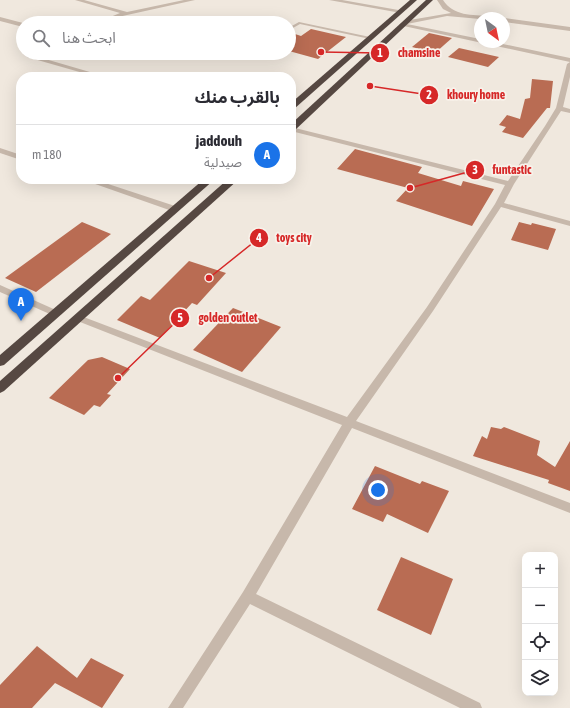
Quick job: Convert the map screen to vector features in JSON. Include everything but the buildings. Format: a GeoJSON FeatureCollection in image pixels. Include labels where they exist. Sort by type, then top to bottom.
{"type":"FeatureCollection","features":[{"type":"Feature","properties":{"kind":"highway"},"geometry":{"type":"LineString","coordinates":[[296,104],[414,0]]}},
{"type":"Feature","properties":{"kind":"highway"},"geometry":{"type":"LineString","coordinates":[[296,124],[430,0]]}},
{"type":"Feature","properties":{"kind":"highway"},"geometry":{"type":"LineString","coordinates":[[0,362],[204,184]]}},
{"type":"Feature","properties":{"kind":"highway"},"geometry":{"type":"LineString","coordinates":[[0,388],[228,184]]}},
{"type":"Feature","properties":{"kind":"street"},"geometry":{"type":"LineString","coordinates":[[78,0],[128,14]]}},
{"type":"Feature","properties":{"kind":"street"},"geometry":{"type":"LineString","coordinates":[[116,16],[147,8],[192,0]]}},
{"type":"Feature","properties":{"kind":"street"},"geometry":{"type":"LineString","coordinates":[[332,0],[401,11]]}},
{"type":"Feature","properties":{"kind":"street"},"geometry":{"type":"LineString","coordinates":[[440,0],[446,8],[464,15]]}},
{"type":"Feature","properties":{"kind":"street"},"geometry":{"type":"LineString","coordinates":[[403,24],[441,14],[474,16]]}},
{"type":"Feature","properties":{"kind":"street"},"geometry":{"type":"LineString","coordinates":[[0,19],[16,23]]}},
{"type":"Feature","properties":{"kind":"street"},"geometry":{"type":"LineString","coordinates":[[510,21],[570,29]]}},
{"type":"Feature","properties":{"kind":"street"},"geometry":{"type":"LineString","coordinates":[[403,24],[474,40]]}},
{"type":"Feature","properties":{"kind":"street"},"geometry":{"type":"LineString","coordinates":[[510,47],[570,60]]}},
{"type":"Feature","properties":{"kind":"street"},"geometry":{"type":"LineString","coordinates":[[43,60],[86,72]]}},
{"type":"Feature","properties":{"kind":"street"},"geometry":{"type":"LineString","coordinates":[[174,708],[248,596],[349,423],[430,309],[499,204],[510,184],[559,108],[570,70]]}},
{"type":"Feature","properties":{"kind":"street"},"geometry":{"type":"LineString","coordinates":[[559,108],[570,111]]}},
{"type":"Feature","properties":{"kind":"street"},"geometry":{"type":"LineString","coordinates":[[296,130],[510,184]]}},
{"type":"Feature","properties":{"kind":"street"},"geometry":{"type":"LineString","coordinates":[[0,150],[16,156]]}},
{"type":"Feature","properties":{"kind":"street"},"geometry":{"type":"LineString","coordinates":[[100,184],[175,209]]}},
{"type":"Feature","properties":{"kind":"street"},"geometry":{"type":"LineString","coordinates":[[499,204],[570,224]]}},
{"type":"Feature","properties":{"kind":"street"},"geometry":{"type":"LineString","coordinates":[[0,288],[55,313]]}},
{"type":"Feature","properties":{"kind":"street"},"geometry":{"type":"LineString","coordinates":[[78,318],[570,508]]}},
{"type":"Feature","properties":{"kind":"street"},"geometry":{"type":"LineString","coordinates":[[248,596],[475,708]]}},
{"type":"Feature","properties":{"kind":"lane"},"geometry":{"type":"LineString","coordinates":[[296,25],[299,23],[370,38]]}},
{"type":"Feature","properties":{"kind":"place","name":"chamsine"},"geometry":{"type":"Point","coordinates":[321,52]}},
{"type":"Feature","properties":{"kind":"place","name":"khoury home"},"geometry":{"type":"Point","coordinates":[370,86]}},
{"type":"Feature","properties":{"kind":"place","name":"funtastic"},"geometry":{"type":"Point","coordinates":[410,188]}},
{"type":"Feature","properties":{"kind":"place","name":"toys city"},"geometry":{"type":"Point","coordinates":[209,278]}},
{"type":"Feature","properties":{"kind":"place","name":"jaddouh"},"geometry":{"type":"Point","coordinates":[21,321]}},
{"type":"Feature","properties":{"kind":"place","name":"golden outlet"},"geometry":{"type":"Point","coordinates":[118,378]}}]}
